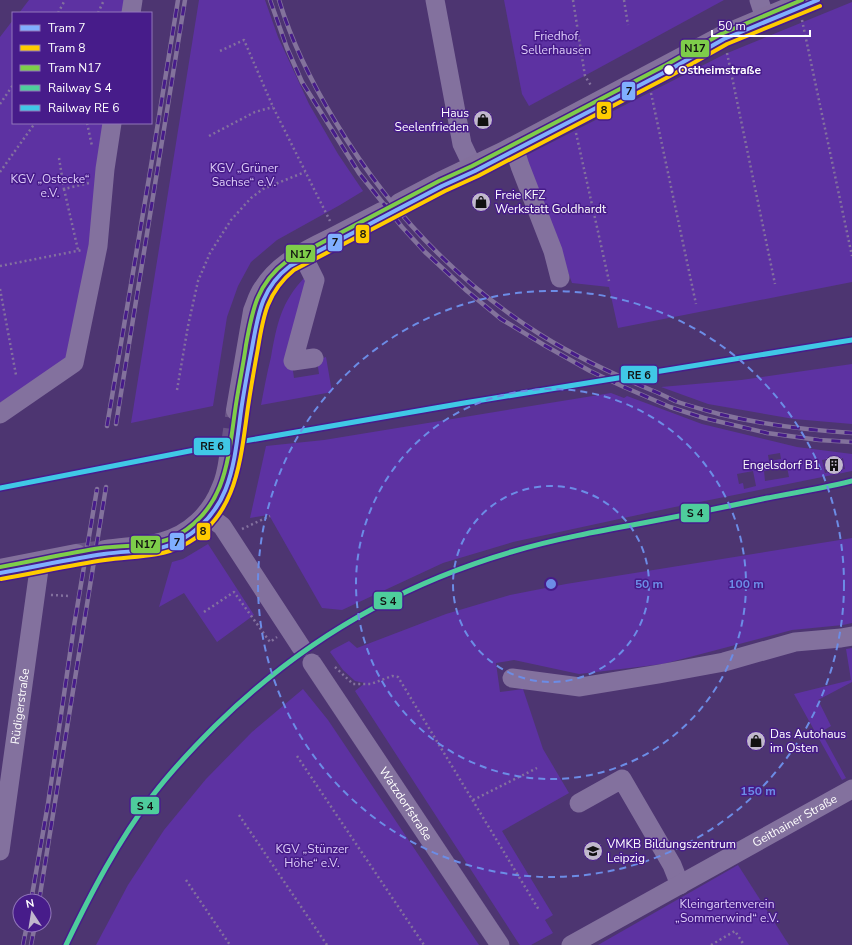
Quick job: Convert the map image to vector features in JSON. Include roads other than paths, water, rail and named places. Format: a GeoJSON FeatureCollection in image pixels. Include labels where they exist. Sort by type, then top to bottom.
{"type":"FeatureCollection","features":[{"type":"Feature","properties":{"kind":"main road"},"geometry":{"type":"LineString","coordinates":[[237,410],[254,311],[264,288],[272,277],[284,266],[302,254],[440,183],[514,147],[724,36],[762,9],[809,0]]}},
{"type":"Feature","properties":{"kind":"main road"},"geometry":{"type":"LineString","coordinates":[[105,551],[151,546],[163,543],[177,538],[198,524],[207,515],[222,489],[227,477],[231,451]]}},
{"type":"Feature","properties":{"kind":"main road"},"geometry":{"type":"LineString","coordinates":[[0,570],[76,555]]}},
{"type":"Feature","properties":{"kind":"street"},"geometry":{"type":"LineString","coordinates":[[131,12],[133,0]]}},
{"type":"Feature","properties":{"kind":"street"},"geometry":{"type":"LineString","coordinates":[[435,0],[462,144],[473,167]]}},
{"type":"Feature","properties":{"kind":"street"},"geometry":{"type":"LineString","coordinates":[[0,414],[74,363],[98,246],[105,169],[112,124]]}},
{"type":"Feature","properties":{"kind":"street"},"geometry":{"type":"LineString","coordinates":[[514,147],[553,251],[560,278]]}},
{"type":"Feature","properties":{"kind":"street"},"geometry":{"type":"LineString","coordinates":[[302,254],[315,280],[293,361],[314,358]]}},
{"type":"Feature","properties":{"kind":"street"},"geometry":{"type":"LineString","coordinates":[[207,515],[222,526],[301,647]]}},
{"type":"Feature","properties":{"kind":"street","name":"Rüdigerstraße"},"geometry":{"type":"LineString","coordinates":[[0,851],[40,562]]}},
{"type":"Feature","properties":{"kind":"street"},"geometry":{"type":"LineString","coordinates":[[512,678],[580,687],[724,662],[795,642],[852,636]]}},
{"type":"Feature","properties":{"kind":"street","name":"Watzdorfstraße"},"geometry":{"type":"LineString","coordinates":[[312,662],[500,945]]}},
{"type":"Feature","properties":{"kind":"street"},"geometry":{"type":"LineString","coordinates":[[580,803],[622,779],[672,865],[680,885]]}},
{"type":"Feature","properties":{"kind":"street","name":"Geithainer Straße"},"geometry":{"type":"LineString","coordinates":[[571,945],[852,789]]}},
{"type":"Feature","properties":{"kind":"tunnel"},"geometry":{"type":"LineString","coordinates":[[231,451],[237,410]]}},
{"type":"Feature","properties":{"kind":"tunnel"},"geometry":{"type":"LineString","coordinates":[[76,555],[105,551]]}},
{"type":"Feature","properties":{"kind":"railway"},"geometry":{"type":"LineString","coordinates":[[107,426],[178,0]]}},
{"type":"Feature","properties":{"kind":"railway"},"geometry":{"type":"LineString","coordinates":[[116,424],[185,0]]}},
{"type":"Feature","properties":{"kind":"railway"},"geometry":{"type":"LineString","coordinates":[[270,0],[287,48],[302,82],[359,173],[402,227],[425,252],[467,291],[501,319],[590,371],[670,407],[704,418],[767,433],[819,440],[852,442]]}},
{"type":"Feature","properties":{"kind":"railway"},"geometry":{"type":"LineString","coordinates":[[279,0],[296,47],[318,92],[355,153],[377,184],[400,213],[425,240],[480,291],[510,314],[541,335],[581,358],[675,401],[719,414],[752,421],[802,429],[852,433]]}},
{"type":"Feature","properties":{"kind":"railway"},"geometry":{"type":"LineString","coordinates":[[40,893],[106,487]]}},
{"type":"Feature","properties":{"kind":"railway"},"geometry":{"type":"LineString","coordinates":[[32,893],[48,804],[74,626],[97,489]]}},
{"type":"Feature","properties":{"kind":"railway"},"geometry":{"type":"LineString","coordinates":[[23,945],[25,933]]}},
{"type":"Feature","properties":{"kind":"railway"},"geometry":{"type":"LineString","coordinates":[[31,945],[33,933]]}},
{"type":"Feature","properties":{"kind":"tram line","name":"N17"},"geometry":{"type":"LineString","coordinates":[[0,567],[101,548],[161,542],[178,535],[194,524],[206,511],[215,496],[222,481],[227,464],[246,345],[254,309],[262,288],[277,270],[287,261],[439,181],[472,166],[666,65],[721,34],[802,0]]}},
{"type":"Feature","properties":{"kind":"tram line","name":"7"},"geometry":{"type":"LineString","coordinates":[[0,573],[91,556],[163,547],[181,540],[198,528],[211,515],[221,500],[228,484],[236,449],[256,324],[262,303],[273,283],[280,274],[290,266],[442,186],[475,171],[669,70],[724,39],[818,0]]}},
{"type":"Feature","properties":{"kind":"tram line","name":"8"},"geometry":{"type":"LineString","coordinates":[[1,579],[92,562],[164,553],[182,546],[200,535],[214,522],[232,489],[237,471],[264,315],[272,296],[285,278],[294,270],[672,75],[727,44],[820,6]]}},
{"type":"Feature","properties":{"kind":"place","name":"Ostheimstraße"},"geometry":{"type":"Point","coordinates":[669,70]}},
{"type":"Feature","properties":{"kind":"place","name":"Haus Seelenfrieden"},"geometry":{"type":"Point","coordinates":[483,120]}},
{"type":"Feature","properties":{"kind":"place","name":"Freie KFZ Werkstatt Goldhardt"},"geometry":{"type":"Point","coordinates":[481,202]}},
{"type":"Feature","properties":{"kind":"place","name":"Engelsdorf B1"},"geometry":{"type":"Point","coordinates":[834,465]}},
{"type":"Feature","properties":{"kind":"place","name":"Das Autohaus im Osten"},"geometry":{"type":"Point","coordinates":[756,741]}},
{"type":"Feature","properties":{"kind":"place","name":"VMKB Bildungszentrum Leipzig"},"geometry":{"type":"Point","coordinates":[593,851]}},
{"type":"Feature","properties":{"kind":"park label","name":"Friedhof Sellerhausen"},"geometry":{"type":"Point","coordinates":[556,43]}},
{"type":"Feature","properties":{"kind":"park label","name":"KGV „Grüner Sachse“ e.V."},"geometry":{"type":"Point","coordinates":[244,175]}},
{"type":"Feature","properties":{"kind":"park label","name":"KGV „Ostecke“ e.V."},"geometry":{"type":"Point","coordinates":[50,186]}},
{"type":"Feature","properties":{"kind":"park label","name":"KGV „Stünzer Höhe“ e.V."},"geometry":{"type":"Point","coordinates":[312,856]}},
{"type":"Feature","properties":{"kind":"park label","name":"Kleingartenverein „Sommerwind“ e.V."},"geometry":{"type":"Point","coordinates":[727,911]}}]}
